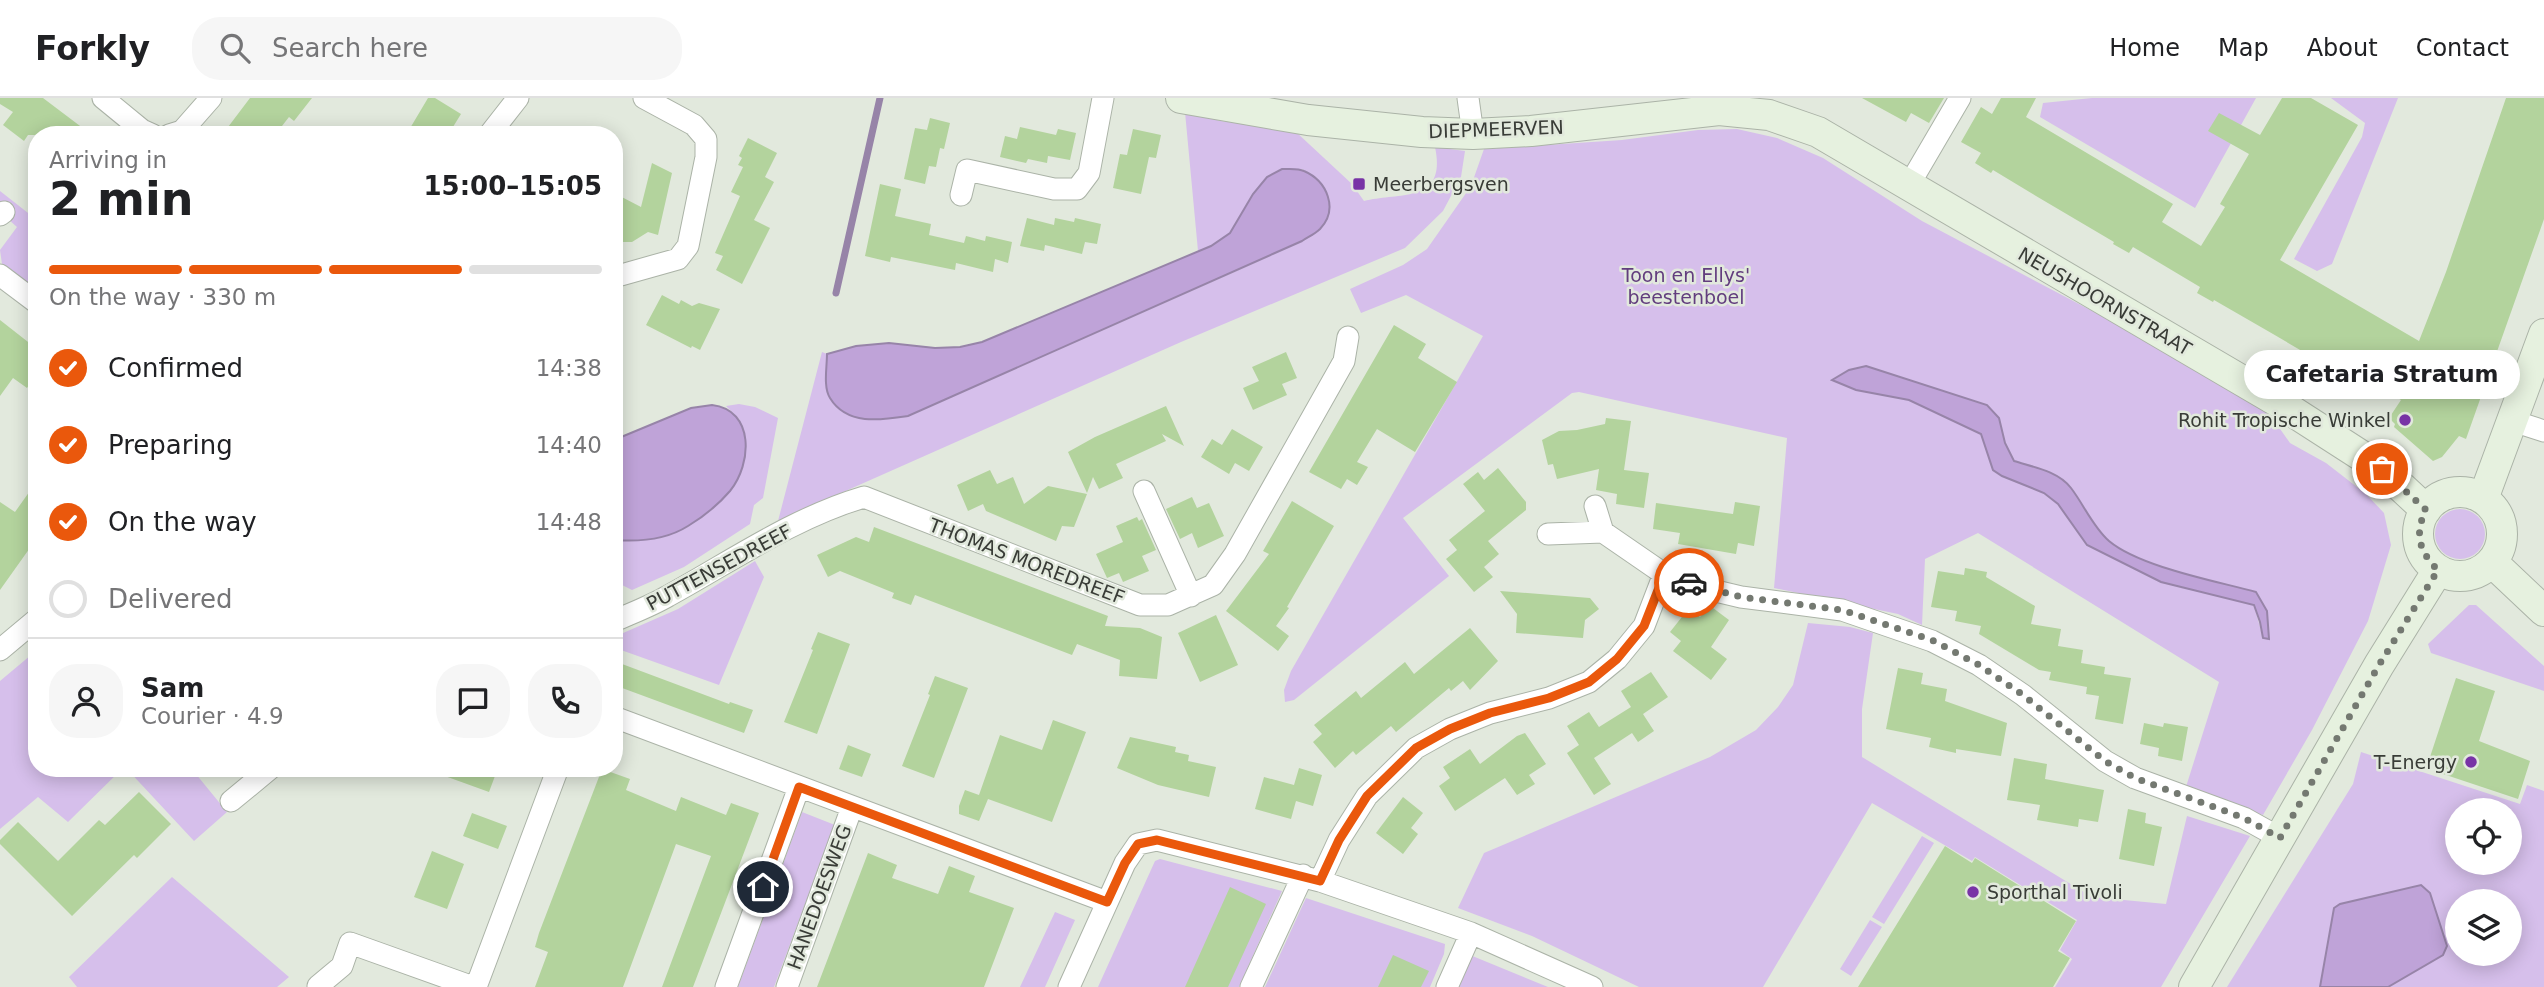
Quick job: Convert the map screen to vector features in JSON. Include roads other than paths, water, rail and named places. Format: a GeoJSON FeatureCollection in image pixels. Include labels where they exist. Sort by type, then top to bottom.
{"type":"FeatureCollection","features":[{"type":"Feature","properties":{"kind":"street"},"geometry":{"type":"LineString","coordinates":[[103,98],[137,126]]}},
{"type":"Feature","properties":{"kind":"street"},"geometry":{"type":"LineString","coordinates":[[186,126],[211,98]]}},
{"type":"Feature","properties":{"kind":"street"},"geometry":{"type":"LineString","coordinates":[[496,126],[518,98]]}},
{"type":"Feature","properties":{"kind":"street"},"geometry":{"type":"LineString","coordinates":[[623,274],[678,259],[688,246],[706,157],[706,139],[694,125],[667,103],[644,98]]}},
{"type":"Feature","properties":{"kind":"street"},"geometry":{"type":"LineString","coordinates":[[961,195],[967,170],[1054,189],[1077,189],[1090,173],[1103,98]]}},
{"type":"Feature","properties":{"kind":"street","name":"DIEPMEERVEN"},"geometry":{"type":"LineString","coordinates":[[1181,98],[1308,120],[1422,132],[1473,134],[1768,106]]}},
{"type":"Feature","properties":{"kind":"street"},"geometry":{"type":"LineString","coordinates":[[1468,98],[1473,134]]}},
{"type":"Feature","properties":{"kind":"street"},"geometry":{"type":"LineString","coordinates":[[1909,185],[1960,98]]}},
{"type":"Feature","properties":{"kind":"street","name":"NEUSHOORNSTRAAT"},"geometry":{"type":"LineString","coordinates":[[1768,106],[1818,132],[2275,400],[2382,469],[2426,510]]}},
{"type":"Feature","properties":{"kind":"street"},"geometry":{"type":"LineString","coordinates":[[0,275],[28,296]]}},
{"type":"Feature","properties":{"kind":"street"},"geometry":{"type":"LineString","coordinates":[[2483,499],[2544,334]]}},
{"type":"Feature","properties":{"kind":"street","name":"THOMAS MOREDREEF"},"geometry":{"type":"LineString","coordinates":[[864,497],[1140,604],[1168,606],[1213,585],[1235,554],[1344,361],[1348,337]]}},
{"type":"Feature","properties":{"kind":"street"},"geometry":{"type":"LineString","coordinates":[[2513,421],[2544,431]]}},
{"type":"Feature","properties":{"kind":"street"},"geometry":{"type":"LineString","coordinates":[[1144,491],[1191,596]]}},
{"type":"Feature","properties":{"kind":"street"},"geometry":{"type":"LineString","coordinates":[[2459,492],[2483,499],[2494,508],[2502,535],[2492,562],[2480,571],[2466,576],[2438,570],[2428,561],[2418,536],[2420,522],[2426,510],[2435,500],[2459,492]]}},
{"type":"Feature","properties":{"kind":"street","name":"PUTTENSEDREEF"},"geometry":{"type":"LineString","coordinates":[[623,617],[666,597],[761,541],[864,497]]}},
{"type":"Feature","properties":{"kind":"street"},"geometry":{"type":"LineString","coordinates":[[1595,506],[1603,532]]}},
{"type":"Feature","properties":{"kind":"street"},"geometry":{"type":"LineString","coordinates":[[1548,534],[1603,532],[1664,575],[1699,587],[1741,597],[1842,610],[1932,640],[1979,665],[2023,695],[2105,761],[2135,778],[2244,818],[2280,838]]}},
{"type":"Feature","properties":{"kind":"street"},"geometry":{"type":"LineString","coordinates":[[2492,562],[2544,611]]}},
{"type":"Feature","properties":{"kind":"street"},"geometry":{"type":"LineString","coordinates":[[2194,987],[2379,665],[2438,570]]}},
{"type":"Feature","properties":{"kind":"street"},"geometry":{"type":"LineString","coordinates":[[1251,987],[1312,878],[1367,796],[1416,748],[1450,729],[1490,713],[1549,698],[1589,682],[1617,659],[1644,626],[1664,575]]}},
{"type":"Feature","properties":{"kind":"street"},"geometry":{"type":"LineString","coordinates":[[0,650],[28,627]]}},
{"type":"Feature","properties":{"kind":"street"},"geometry":{"type":"LineString","coordinates":[[623,720],[1107,902]]}},
{"type":"Feature","properties":{"kind":"street"},"geometry":{"type":"LineString","coordinates":[[231,801],[260,777]]}},
{"type":"Feature","properties":{"kind":"street"},"geometry":{"type":"LineString","coordinates":[[318,986],[342,966],[350,943],[475,987],[555,777]]}},
{"type":"Feature","properties":{"kind":"street"},"geometry":{"type":"LineString","coordinates":[[726,987],[799,787]]}},
{"type":"Feature","properties":{"kind":"street","name":"HANEDOESWEG"},"geometry":{"type":"LineString","coordinates":[[787,987],[852,807]]}},
{"type":"Feature","properties":{"kind":"street"},"geometry":{"type":"LineString","coordinates":[[1069,987],[1125,863],[1138,844],[1157,840],[1312,878],[1471,933],[1592,987]]}},
{"type":"Feature","properties":{"kind":"street"},"geometry":{"type":"LineString","coordinates":[[1447,987],[1471,933]]}},
{"type":"Feature","properties":{"kind":"waterway"},"geometry":{"type":"LineString","coordinates":[[836,293],[880,98]]}},
{"type":"Feature","properties":{"kind":"place","name":"Meerbergsven"},"geometry":{"type":"Point","coordinates":[1359,184]}},
{"type":"Feature","properties":{"kind":"place","name":"Rohit Tropische Winkel"},"geometry":{"type":"Point","coordinates":[2405,420]}},
{"type":"Feature","properties":{"kind":"place","name":"Cafetaria Stratum"},"geometry":{"type":"Point","coordinates":[2382,469]}},
{"type":"Feature","properties":{"kind":"place","name":"T-Energy"},"geometry":{"type":"Point","coordinates":[2471,762]}},
{"type":"Feature","properties":{"kind":"place","name":"Sporthal Tivoli"},"geometry":{"type":"Point","coordinates":[1973,892]}},
{"type":"Feature","properties":{"kind":"park label","name":"Toon en Ellys' beestenboel"},"geometry":{"type":"Point","coordinates":[1686,286]}}]}
